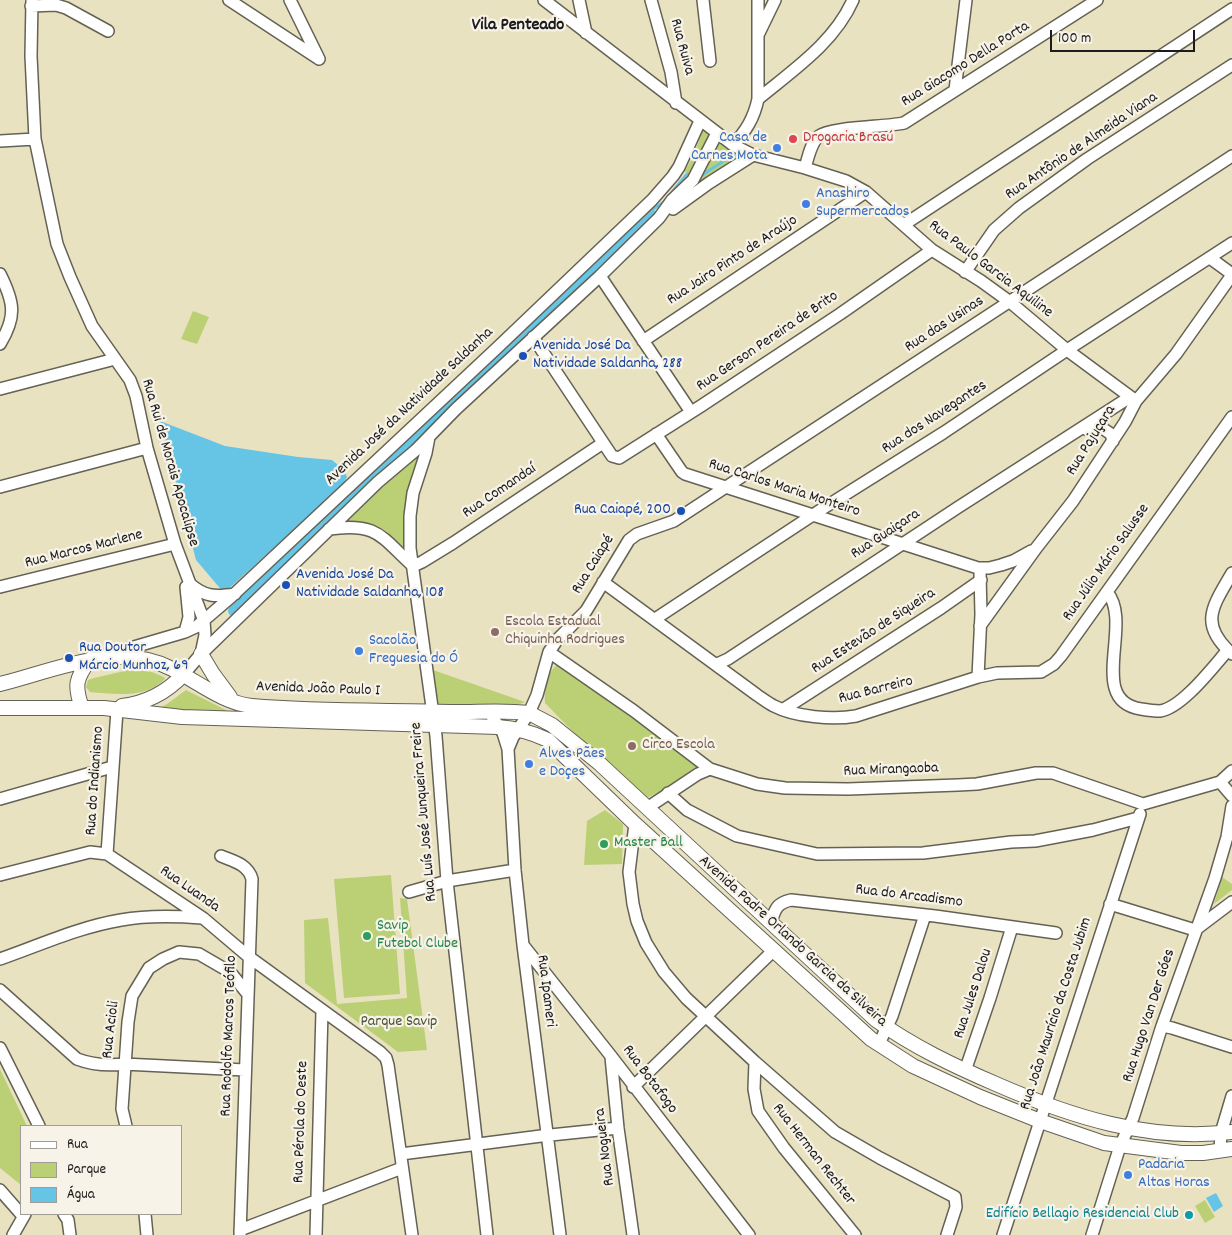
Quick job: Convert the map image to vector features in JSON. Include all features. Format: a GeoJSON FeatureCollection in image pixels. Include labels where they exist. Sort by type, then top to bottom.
{"type":"FeatureCollection","features":[{"type":"Feature","properties":{"kind":"main road"},"geometry":{"type":"LineString","coordinates":[[202,654],[213,674],[234,702]]}},
{"type":"Feature","properties":{"kind":"main road","name":"Avenida João Paulo I"},"geometry":{"type":"LineString","coordinates":[[0,684],[92,660],[118,657],[138,658],[155,661],[234,702],[248,706],[433,718],[520,729]]}},
{"type":"Feature","properties":{"kind":"main road"},"geometry":{"type":"LineString","coordinates":[[82,708],[77,694],[76,682],[92,660]]}},
{"type":"Feature","properties":{"kind":"main road"},"geometry":{"type":"LineString","coordinates":[[110,709],[154,698],[166,691],[183,675]]}},
{"type":"Feature","properties":{"kind":"main road","name":"Avenida João Paulo I"},"geometry":{"type":"LineString","coordinates":[[0,708],[110,709],[182,717],[433,718],[489,712],[529,713]]}},
{"type":"Feature","properties":{"kind":"main road","name":"Avenida Padre Orlando Garcia da Silveira"},"geometry":{"type":"LineString","coordinates":[[529,713],[552,725],[599,763],[876,1020],[926,1052],[965,1071],[1045,1104],[1110,1125],[1167,1134],[1227,1133]]}},
{"type":"Feature","properties":{"kind":"main road","name":"Avenida Padre Orlando Garcia da Silveira"},"geometry":{"type":"LineString","coordinates":[[520,729],[548,740],[635,824],[871,1039],[913,1066],[938,1079],[1040,1121],[1097,1141],[1120,1146],[1181,1153],[1226,1150]]}},
{"type":"Feature","properties":{"kind":"street"},"geometry":{"type":"LineString","coordinates":[[229,0],[319,60],[290,0]]}},
{"type":"Feature","properties":{"kind":"street","name":"Rua Paulo Garcia Aquiline"},"geometry":{"type":"LineString","coordinates":[[544,0],[733,145],[754,155],[846,181],[866,192],[905,224],[932,250],[1010,302],[1067,350],[1133,399]]}},
{"type":"Feature","properties":{"kind":"street"},"geometry":{"type":"LineString","coordinates":[[579,0],[586,33]]}},
{"type":"Feature","properties":{"kind":"street","name":"Rua Ruiva"},"geometry":{"type":"LineString","coordinates":[[652,0],[673,80],[676,103]]}},
{"type":"Feature","properties":{"kind":"street"},"geometry":{"type":"LineString","coordinates":[[703,0],[710,61]]}},
{"type":"Feature","properties":{"kind":"street"},"geometry":{"type":"LineString","coordinates":[[733,145],[749,126],[755,113],[758,99],[758,0]]}},
{"type":"Feature","properties":{"kind":"street"},"geometry":{"type":"LineString","coordinates":[[758,35],[775,0]]}},
{"type":"Feature","properties":{"kind":"street"},"geometry":{"type":"LineString","coordinates":[[758,99],[826,40],[844,18],[854,0]]}},
{"type":"Feature","properties":{"kind":"street"},"geometry":{"type":"LineString","coordinates":[[955,90],[966,0]]}},
{"type":"Feature","properties":{"kind":"street","name":"Rua Giacomo Della Porta"},"geometry":{"type":"LineString","coordinates":[[805,168],[815,140],[819,136],[826,132],[904,123],[1097,0]]}},
{"type":"Feature","properties":{"kind":"street"},"geometry":{"type":"LineString","coordinates":[[31,3],[56,5],[66,8],[108,31]]}},
{"type":"Feature","properties":{"kind":"street","name":"Rua Rui de Morais Apocalipse"},"geometry":{"type":"LineString","coordinates":[[31,3],[31,56],[35,139],[57,244],[92,326],[130,380],[136,396],[147,448],[182,566],[189,617],[185,632]]}},
{"type":"Feature","properties":{"kind":"street"},"geometry":{"type":"LineString","coordinates":[[905,224],[1232,9]]}},
{"type":"Feature","properties":{"kind":"street"},"geometry":{"type":"LineString","coordinates":[[283,35],[302,26]]}},
{"type":"Feature","properties":{"kind":"street","name":"Rua Antônio de Almeida Viana"},"geometry":{"type":"LineString","coordinates":[[965,272],[994,230],[1019,208],[1088,159],[1232,65]]}},
{"type":"Feature","properties":{"kind":"street","name":"Avenida José da Natividade Saldanha"},"geometry":{"type":"LineString","coordinates":[[92,660],[185,632],[204,621],[233,596],[652,200],[673,176],[700,121]]}},
{"type":"Feature","properties":{"kind":"street","name":"Avenida José da Natividade Saldanha"},"geometry":{"type":"LineString","coordinates":[[183,675],[329,529],[378,482],[416,450],[659,218],[672,200],[693,180],[717,133]]}},
{"type":"Feature","properties":{"kind":"street"},"geometry":{"type":"LineString","coordinates":[[0,141],[35,139]]}},
{"type":"Feature","properties":{"kind":"street"},"geometry":{"type":"LineString","coordinates":[[659,218],[709,183],[754,155]]}},
{"type":"Feature","properties":{"kind":"street","name":"Rua das Usinas"},"geometry":{"type":"LineString","coordinates":[[726,487],[1232,156]]}},
{"type":"Feature","properties":{"kind":"street","name":"Rua Jairo Pinto de Araújo"},"geometry":{"type":"LineString","coordinates":[[643,341],[866,192]]}},
{"type":"Feature","properties":{"kind":"street","name":"Rua dos Navegantes"},"geometry":{"type":"LineString","coordinates":[[655,619],[943,433],[1067,350],[1210,258],[1229,249]]}},
{"type":"Feature","properties":{"kind":"street","name":"Rua Gerson Pereira de Brito"},"geometry":{"type":"LineString","coordinates":[[603,443],[612,456],[619,458],[840,314],[932,250]]}},
{"type":"Feature","properties":{"kind":"street"},"geometry":{"type":"LineString","coordinates":[[1210,258],[1232,275]]}},
{"type":"Feature","properties":{"kind":"street"},"geometry":{"type":"LineString","coordinates":[[0,274],[10,294],[12,307],[11,321],[0,344]]}},
{"type":"Feature","properties":{"kind":"street","name":"Rua Pajuçara"},"geometry":{"type":"LineString","coordinates":[[980,626],[1073,501],[1112,441],[1133,399],[1176,354],[1232,275]]}},
{"type":"Feature","properties":{"kind":"street"},"geometry":{"type":"LineString","coordinates":[[600,276],[691,412]]}},
{"type":"Feature","properties":{"kind":"street"},"geometry":{"type":"LineString","coordinates":[[533,337],[603,443]]}},
{"type":"Feature","properties":{"kind":"street"},"geometry":{"type":"LineString","coordinates":[[0,389],[115,360]]}},
{"type":"Feature","properties":{"kind":"street","name":"Rua Guaiçara"},"geometry":{"type":"LineString","coordinates":[[717,664],[728,659],[1074,433],[1133,399]]}},
{"type":"Feature","properties":{"kind":"street","name":"Rua Júlio Mário Salusse"},"geometry":{"type":"LineString","coordinates":[[978,677],[997,674],[1035,673],[1046,670],[1054,664],[1232,417]]}},
{"type":"Feature","properties":{"kind":"street","name":"Rua Guaiçara"},"geometry":{"type":"LineString","coordinates":[[1074,433],[1096,427],[1102,428],[1111,434],[1112,441]]}},
{"type":"Feature","properties":{"kind":"street","name":"Rua Carlos Maria Monteiro"},"geometry":{"type":"LineString","coordinates":[[656,434],[682,472],[978,568],[989,568],[1007,563],[1037,548]]}},
{"type":"Feature","properties":{"kind":"street","name":"Rua Luís José Junqueira Freire"},"geometry":{"type":"LineString","coordinates":[[429,437],[426,453],[412,493],[409,531],[410,548],[433,718],[447,881],[487,1235]]}},
{"type":"Feature","properties":{"kind":"street","name":"Rua Comandaí"},"geometry":{"type":"LineString","coordinates":[[413,566],[445,548],[603,443]]}},
{"type":"Feature","properties":{"kind":"street"},"geometry":{"type":"LineString","coordinates":[[0,487],[147,448]]}},
{"type":"Feature","properties":{"kind":"street","name":"Rua Caiapé"},"geometry":{"type":"LineString","coordinates":[[520,729],[529,713],[544,675],[549,652],[557,640],[586,611],[632,536],[674,520],[726,487]]}},
{"type":"Feature","properties":{"kind":"street"},"geometry":{"type":"LineString","coordinates":[[329,529],[359,527],[377,533],[413,566]]}},
{"type":"Feature","properties":{"kind":"street","name":"Rua Marcos Marlene"},"geometry":{"type":"LineString","coordinates":[[0,587],[175,544]]}},
{"type":"Feature","properties":{"kind":"street","name":"Rua Rui de Morais Apocalipse"},"geometry":{"type":"LineString","coordinates":[[182,566],[204,621]]}},
{"type":"Feature","properties":{"kind":"street"},"geometry":{"type":"LineString","coordinates":[[978,568],[981,580],[978,677]]}},
{"type":"Feature","properties":{"kind":"street"},"geometry":{"type":"LineString","coordinates":[[1107,592],[1114,600],[1117,612],[1113,669],[1116,692],[1127,705],[1158,711],[1171,707],[1187,696],[1230,652],[1215,634],[1211,617],[1218,596],[1232,574]]}},
{"type":"Feature","properties":{"kind":"street","name":"Rua Estevão de Siqueira"},"geometry":{"type":"LineString","coordinates":[[784,709],[941,608],[981,580]]}},
{"type":"Feature","properties":{"kind":"street","name":"Rua Barreiro"},"geometry":{"type":"LineString","coordinates":[[603,582],[775,707],[801,714],[842,719],[895,705],[978,677]]}},
{"type":"Feature","properties":{"kind":"street"},"geometry":{"type":"LineString","coordinates":[[190,583],[202,593],[208,595],[233,596]]}},
{"type":"Feature","properties":{"kind":"street"},"geometry":{"type":"LineString","coordinates":[[232,625],[223,623],[220,617],[223,608],[233,596]]}},
{"type":"Feature","properties":{"kind":"street"},"geometry":{"type":"LineString","coordinates":[[202,654],[205,635],[204,621]]}},
{"type":"Feature","properties":{"kind":"street","name":"Rua Mirangaoba"},"geometry":{"type":"LineString","coordinates":[[549,652],[634,711],[710,769],[740,780],[772,787],[821,789],[968,785],[1036,773],[1053,773],[1144,804]]}},
{"type":"Feature","properties":{"kind":"street","name":"Rua do Indianismo"},"geometry":{"type":"LineString","coordinates":[[107,854],[112,767],[110,709]]}},
{"type":"Feature","properties":{"kind":"street","name":"Rua Ipameri"},"geometry":{"type":"LineString","coordinates":[[489,712],[503,733],[508,749],[515,870],[523,945],[560,1235]]}},
{"type":"Feature","properties":{"kind":"street"},"geometry":{"type":"LineString","coordinates":[[508,749],[513,737],[520,729]]}},
{"type":"Feature","properties":{"kind":"street"},"geometry":{"type":"LineString","coordinates":[[0,799],[112,767]]}},
{"type":"Feature","properties":{"kind":"street"},"geometry":{"type":"LineString","coordinates":[[647,808],[698,774],[710,769]]}},
{"type":"Feature","properties":{"kind":"street"},"geometry":{"type":"LineString","coordinates":[[1144,804],[1220,782],[1232,771]]}},
{"type":"Feature","properties":{"kind":"street"},"geometry":{"type":"LineString","coordinates":[[1220,782],[1232,796]]}},
{"type":"Feature","properties":{"kind":"street"},"geometry":{"type":"LineString","coordinates":[[668,793],[687,810],[737,836],[817,854],[923,853],[1011,842],[1035,841],[1093,830],[1138,818]]}},
{"type":"Feature","properties":{"kind":"street","name":"Rua João Maurício da Costa Jubim"},"geometry":{"type":"LineString","coordinates":[[1002,1235],[1144,804]]}},
{"type":"Feature","properties":{"kind":"street","name":"Rua Hugo Van Der Góes"},"geometry":{"type":"LineString","coordinates":[[1092,1235],[1120,1146],[1139,1101],[1162,1026],[1227,837],[1232,806]]}},
{"type":"Feature","properties":{"kind":"street"},"geometry":{"type":"LineString","coordinates":[[635,824],[629,872],[637,921],[646,944],[664,972],[686,998],[834,1132],[955,1197],[957,1203],[947,1235]]}},
{"type":"Feature","properties":{"kind":"street"},"geometry":{"type":"LineString","coordinates":[[0,875],[90,852],[107,854]]}},
{"type":"Feature","properties":{"kind":"street","name":"Rua Luanda"},"geometry":{"type":"LineString","coordinates":[[107,854],[203,918],[249,957],[386,1058],[412,1235]]}},
{"type":"Feature","properties":{"kind":"street","name":"Rua Rodolfo Marcos Teófilo"},"geometry":{"type":"LineString","coordinates":[[221,856],[244,865],[252,877],[240,1232]]}},
{"type":"Feature","properties":{"kind":"street"},"geometry":{"type":"LineString","coordinates":[[409,892],[447,881],[515,870]]}},
{"type":"Feature","properties":{"kind":"street","name":"Rua do Arcadismo"},"geometry":{"type":"LineString","coordinates":[[771,922],[775,910],[782,902],[791,900],[925,915],[1056,933]]}},
{"type":"Feature","properties":{"kind":"street"},"geometry":{"type":"LineString","coordinates":[[1110,904],[1195,930],[1232,902]]}},
{"type":"Feature","properties":{"kind":"street"},"geometry":{"type":"LineString","coordinates":[[879,1044],[887,1027],[925,915]]}},
{"type":"Feature","properties":{"kind":"street"},"geometry":{"type":"LineString","coordinates":[[0,959],[78,931],[122,920],[165,916],[203,918]]}},
{"type":"Feature","properties":{"kind":"street","name":"Rua Jules Dalou"},"geometry":{"type":"LineString","coordinates":[[965,1071],[1012,927]]}},
{"type":"Feature","properties":{"kind":"street","name":"Rua Botafogo"},"geometry":{"type":"LineString","coordinates":[[523,945],[749,1235]]}},
{"type":"Feature","properties":{"kind":"street"},"geometry":{"type":"LineString","coordinates":[[633,1087],[774,950]]}},
{"type":"Feature","properties":{"kind":"street","name":"Rua Acioli"},"geometry":{"type":"LineString","coordinates":[[126,1125],[122,1109],[124,1064],[132,996],[149,968],[179,952],[199,954],[230,972],[247,993]]}},
{"type":"Feature","properties":{"kind":"street"},"geometry":{"type":"LineString","coordinates":[[0,990],[77,1059],[92,1065],[111,1066],[124,1064],[245,1070]]}},
{"type":"Feature","properties":{"kind":"street","name":"Rua Pérola do Oeste"},"geometry":{"type":"LineString","coordinates":[[316,1235],[322,1011]]}},
{"type":"Feature","properties":{"kind":"street"},"geometry":{"type":"LineString","coordinates":[[1162,1026],[1232,1047]]}},
{"type":"Feature","properties":{"kind":"street"},"geometry":{"type":"LineString","coordinates":[[0,1048],[38,1125]]}},
{"type":"Feature","properties":{"kind":"street","name":"Rua Nogueira"},"geometry":{"type":"LineString","coordinates":[[611,1056],[618,1128],[633,1235]]}},
{"type":"Feature","properties":{"kind":"street","name":"Rua Herman Rechter"},"geometry":{"type":"LineString","coordinates":[[755,1062],[754,1089],[758,1111],[784,1148],[855,1235]]}},
{"type":"Feature","properties":{"kind":"street"},"geometry":{"type":"LineString","coordinates":[[1227,1133],[1232,1096]]}},
{"type":"Feature","properties":{"kind":"street"},"geometry":{"type":"LineString","coordinates":[[401,1154],[618,1128]]}},
{"type":"Feature","properties":{"kind":"street","name":"Avenida Padre Orlando Garcia da Silveira"},"geometry":{"type":"LineString","coordinates":[[1226,1150],[1227,1133]]}},
{"type":"Feature","properties":{"kind":"street"},"geometry":{"type":"LineString","coordinates":[[240,1232],[402,1168]]}},
{"type":"Feature","properties":{"kind":"street"},"geometry":{"type":"LineString","coordinates":[[0,1190],[20,1211]]}},
{"type":"Feature","properties":{"kind":"street"},"geometry":{"type":"LineString","coordinates":[[13,1235],[23,1215]]}},
{"type":"Feature","properties":{"kind":"street"},"geometry":{"type":"LineString","coordinates":[[65,1215],[68,1220],[70,1235]]}},
{"type":"Feature","properties":{"kind":"street"},"geometry":{"type":"LineString","coordinates":[[145,1215],[147,1235]]}},
{"type":"Feature","properties":{"kind":"green space"},"geometry":{"type":"Polygon","coordinates":[[[704,127],[742,153],[697,186],[702,171],[694,176],[687,174],[685,171],[694,155],[704,127]]]}},
{"type":"Feature","properties":{"kind":"green space"},"geometry":{"type":"Polygon","coordinates":[[[193,311],[209,317],[197,344],[181,339],[193,311]]]}},
{"type":"Feature","properties":{"kind":"green space"},"geometry":{"type":"Polygon","coordinates":[[[420,454],[407,499],[406,552],[385,530],[378,527],[362,524],[340,524],[392,475],[420,454]]]}},
{"type":"Feature","properties":{"kind":"green space"},"geometry":{"type":"Polygon","coordinates":[[[562,662],[699,765],[661,791],[647,798],[579,738],[545,703],[546,686],[550,674],[557,664],[562,662]]]}},
{"type":"Feature","properties":{"kind":"green space"},"geometry":{"type":"Polygon","coordinates":[[[133,669],[152,672],[165,679],[149,690],[130,694],[90,692],[86,687],[88,680],[133,669]]]}},
{"type":"Feature","properties":{"kind":"green space"},"geometry":{"type":"Polygon","coordinates":[[[433,670],[525,702],[505,707],[437,704],[433,670]]]}},
{"type":"Feature","properties":{"kind":"green space"},"geometry":{"type":"Polygon","coordinates":[[[186,690],[226,710],[226,715],[151,712],[167,704],[186,690]]]}},
{"type":"Feature","properties":{"kind":"green space","name":"Master Ball"},"geometry":{"type":"Polygon","coordinates":[[[605,810],[623,824],[622,864],[584,865],[587,821],[605,810]]]}},
{"type":"Feature","properties":{"kind":"green space","name":"Savip Futebol Clube"},"geometry":{"type":"Polygon","coordinates":[[[391,875],[400,994],[344,998],[334,879],[391,875]]]}},
{"type":"Feature","properties":{"kind":"green space"},"geometry":{"type":"Polygon","coordinates":[[[1222,877],[1232,884],[1232,890],[1214,904],[1222,877]]]}},
{"type":"Feature","properties":{"kind":"green space","name":"Parque Savip"},"geometry":{"type":"Polygon","coordinates":[[[400,898],[407,899],[427,1050],[398,1052],[305,983],[304,920],[328,918],[337,1004],[407,998],[400,898]]]}},
{"type":"Feature","properties":{"kind":"green space"},"geometry":{"type":"Polygon","coordinates":[[[0,1069],[27,1125],[20,1125],[20,1184],[0,1168],[0,1069]]]}},
{"type":"Feature","properties":{"kind":"green space"},"geometry":{"type":"Polygon","coordinates":[[[1205,1200],[1215,1217],[1205,1223],[1195,1206],[1205,1200]]]}},
{"type":"Feature","properties":{"kind":"water"},"geometry":{"type":"Polygon","coordinates":[[[160,421],[225,446],[332,460],[344,470],[347,477],[343,485],[224,593],[196,560],[160,421]]]}},
{"type":"Feature","properties":{"kind":"water"},"geometry":{"type":"Polygon","coordinates":[[[1216,1193],[1223,1206],[1214,1212],[1206,1198],[1216,1193]]]}},
{"type":"Feature","properties":{"kind":"waterway"},"geometry":{"type":"LineString","coordinates":[[699,177],[736,153]]}},
{"type":"Feature","properties":{"kind":"waterway"},"geometry":{"type":"LineString","coordinates":[[650,211],[664,202],[687,174]]}},
{"type":"Feature","properties":{"kind":"waterway"},"geometry":{"type":"LineString","coordinates":[[233,611],[500,360],[650,211]]}},
{"type":"Feature","properties":{"kind":"place","name":"Drogaria Brasú"},"geometry":{"type":"Point","coordinates":[793,139]}},
{"type":"Feature","properties":{"kind":"place","name":"Casa de Carnes Mota"},"geometry":{"type":"Point","coordinates":[777,148]}},
{"type":"Feature","properties":{"kind":"place","name":"Anashiro Supermercados"},"geometry":{"type":"Point","coordinates":[806,204]}},
{"type":"Feature","properties":{"kind":"place","name":"Avenida José Da Natividade Saldanha, 288"},"geometry":{"type":"Point","coordinates":[523,356]}},
{"type":"Feature","properties":{"kind":"place","name":"Rua Caiapé, 200"},"geometry":{"type":"Point","coordinates":[681,511]}},
{"type":"Feature","properties":{"kind":"place","name":"Avenida José Da Natividade Saldanha, 108"},"geometry":{"type":"Point","coordinates":[286,585]}},
{"type":"Feature","properties":{"kind":"place","name":"Escola Estadual Chiquinha Rodrigues"},"geometry":{"type":"Point","coordinates":[495,632]}},
{"type":"Feature","properties":{"kind":"place","name":"Sacolão Freguesia do Ó"},"geometry":{"type":"Point","coordinates":[359,651]}},
{"type":"Feature","properties":{"kind":"place","name":"Rua Doutor Márcio Munhoz, 69"},"geometry":{"type":"Point","coordinates":[69,658]}},
{"type":"Feature","properties":{"kind":"place","name":"Circo Escola"},"geometry":{"type":"Point","coordinates":[632,746]}},
{"type":"Feature","properties":{"kind":"place","name":"Alves Pães e Doçes"},"geometry":{"type":"Point","coordinates":[529,764]}},
{"type":"Feature","properties":{"kind":"place","name":"Master Ball"},"geometry":{"type":"Point","coordinates":[604,844]}},
{"type":"Feature","properties":{"kind":"place","name":"Savip Futebol Clube"},"geometry":{"type":"Point","coordinates":[367,936]}},
{"type":"Feature","properties":{"kind":"place","name":"Padaria Altas Horas"},"geometry":{"type":"Point","coordinates":[1128,1175]}},
{"type":"Feature","properties":{"kind":"place","name":"Edifício Bellagio Residencial Club"},"geometry":{"type":"Point","coordinates":[1189,1215]}},
{"type":"Feature","properties":{"kind":"district","name":"Vila Penteado"},"geometry":{"type":"Point","coordinates":[518,27]}}]}
